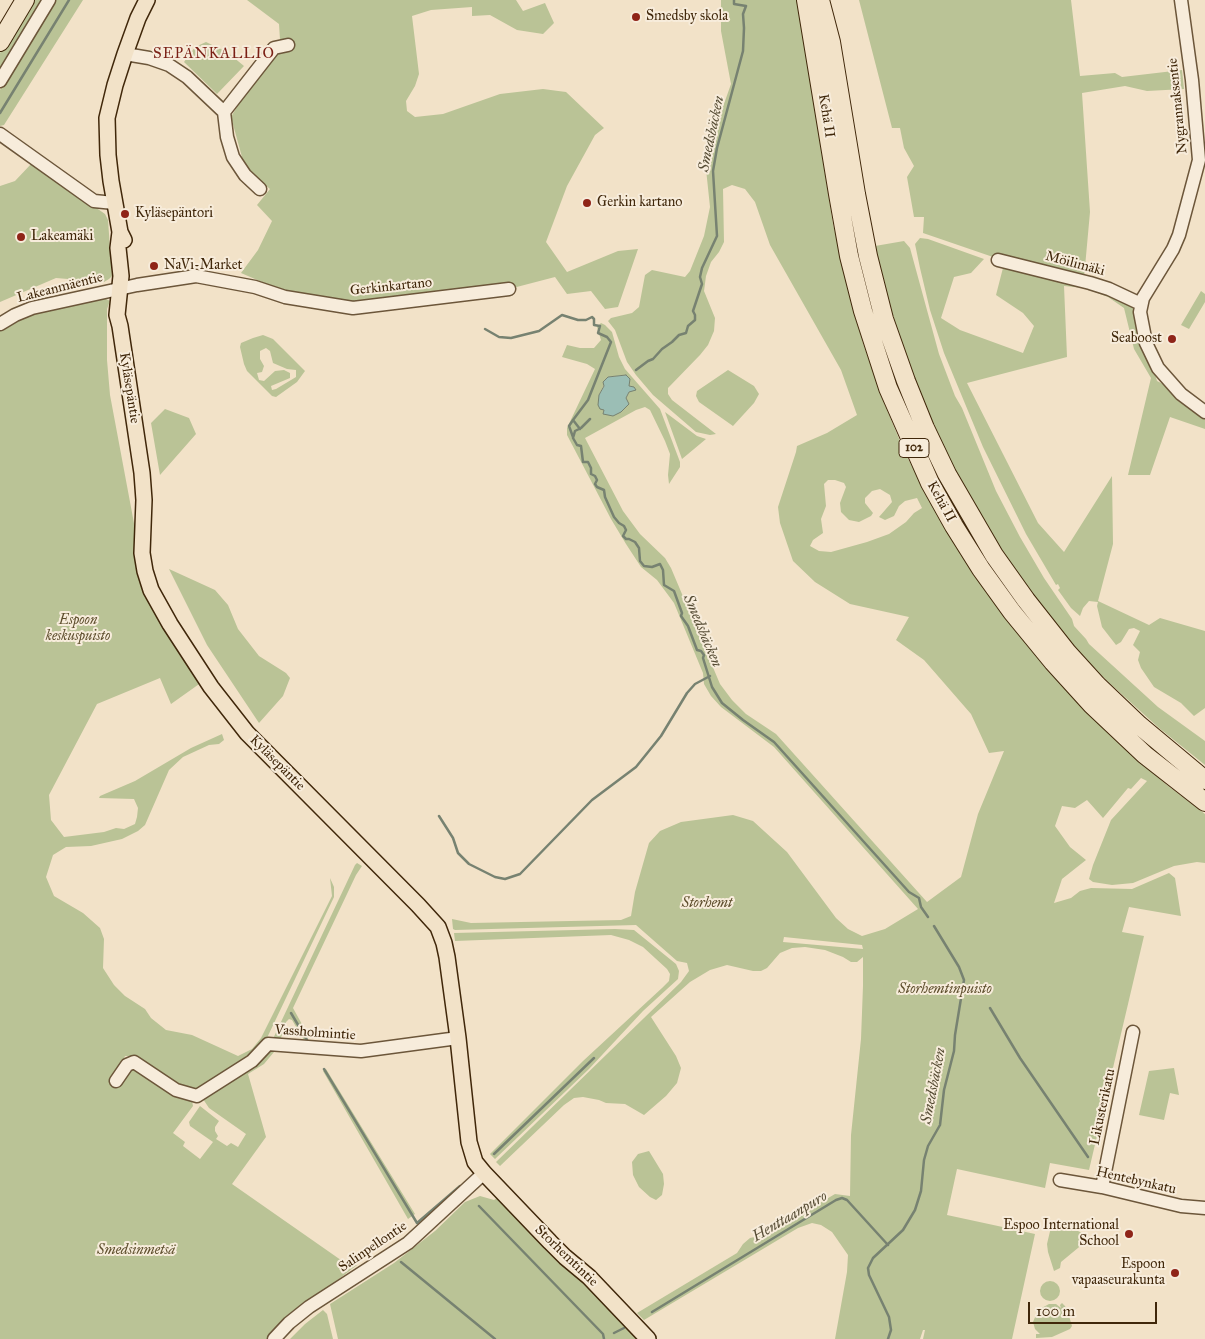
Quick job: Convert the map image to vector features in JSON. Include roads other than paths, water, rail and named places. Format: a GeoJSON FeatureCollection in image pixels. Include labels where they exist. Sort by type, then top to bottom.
{"type":"FeatureCollection","features":[{"type":"Feature","properties":{"kind":"highway"},"geometry":{"type":"LineString","coordinates":[[0,42],[25,0]]}},
{"type":"Feature","properties":{"kind":"highway","name":"Kehä II"},"geometry":{"type":"LineString","coordinates":[[806,0],[838,194],[863,311],[888,388],[930,482],[954,526],[981,569],[1012,612],[1053,662],[1092,705],[1145,755],[1205,802]]}},
{"type":"Feature","properties":{"kind":"highway","name":"Kehä II"},"geometry":{"type":"LineString","coordinates":[[820,0],[832,42],[858,203],[868,256],[884,319],[925,428],[947,474],[1004,570],[1067,652],[1097,685],[1139,725],[1205,780]]}},
{"type":"Feature","properties":{"kind":"highway"},"geometry":{"type":"LineString","coordinates":[[826,0],[832,42]]}},
{"type":"Feature","properties":{"kind":"main road","name":"Kyläsepäntie"},"geometry":{"type":"LineString","coordinates":[[147,0],[138,18],[125,54],[107,118],[108,155],[114,203],[120,232],[127,247],[131,274],[125,287],[124,316],[120,326],[142,474],[144,500],[142,553],[146,576],[151,590],[170,624],[211,687],[238,722],[438,927],[444,943],[458,1038],[469,1142],[475,1162],[484,1173]]}},
{"type":"Feature","properties":{"kind":"main road","name":"Storhemtintie"},"geometry":{"type":"LineString","coordinates":[[484,1173],[565,1257],[589,1277],[648,1339]]}},
{"type":"Feature","properties":{"kind":"street"},"geometry":{"type":"LineString","coordinates":[[0,81],[49,0]]}},
{"type":"Feature","properties":{"kind":"street","name":"Nygrannaksentie"},"geometry":{"type":"LineString","coordinates":[[1141,304],[1175,244],[1202,160],[1181,0]]}},
{"type":"Feature","properties":{"kind":"street"},"geometry":{"type":"LineString","coordinates":[[224,112],[274,48],[288,44]]}},
{"type":"Feature","properties":{"kind":"street"},"geometry":{"type":"LineString","coordinates":[[125,54],[150,58],[169,65],[187,77],[224,112],[227,137],[233,157],[245,175],[260,189]]}},
{"type":"Feature","properties":{"kind":"street"},"geometry":{"type":"LineString","coordinates":[[0,134],[94,201],[114,203]]}},
{"type":"Feature","properties":{"kind":"street","name":"Möilimäki"},"geometry":{"type":"LineString","coordinates":[[998,260],[1109,288],[1141,304]]}},
{"type":"Feature","properties":{"kind":"street","name":"Gerkinkartano"},"geometry":{"type":"LineString","coordinates":[[125,287],[196,276],[255,287],[285,297],[353,308],[509,289]]}},
{"type":"Feature","properties":{"kind":"street","name":"Lakeanmäentie"},"geometry":{"type":"LineString","coordinates":[[0,324],[15,314],[32,308],[125,287]]}},
{"type":"Feature","properties":{"kind":"street"},"geometry":{"type":"LineString","coordinates":[[1141,304],[1142,333],[1158,368],[1181,394],[1205,412]]}},
{"type":"Feature","properties":{"kind":"street","name":"Likusterikatu"},"geometry":{"type":"LineString","coordinates":[[1102,1188],[1133,1032]]}},
{"type":"Feature","properties":{"kind":"street","name":"Vassholmintie"},"geometry":{"type":"LineString","coordinates":[[116,1081],[127,1065],[134,1062],[176,1090],[197,1096],[252,1061],[268,1044],[361,1051],[458,1038]]}},
{"type":"Feature","properties":{"kind":"street","name":"Salinpellontie"},"geometry":{"type":"LineString","coordinates":[[274,1339],[289,1323],[309,1307],[408,1243],[484,1173]]}},
{"type":"Feature","properties":{"kind":"street","name":"Hentebynkatu"},"geometry":{"type":"LineString","coordinates":[[1060,1180],[1181,1206],[1205,1208]]}},
{"type":"Feature","properties":{"kind":"water"},"geometry":{"type":"Polygon","coordinates":[[[626,375],[630,379],[629,386],[634,387],[636,390],[629,392],[626,398],[629,404],[621,412],[613,416],[603,414],[604,410],[600,409],[598,405],[599,395],[604,386],[603,382],[608,377],[626,375]]]}},
{"type":"Feature","properties":{"kind":"waterway"},"geometry":{"type":"LineString","coordinates":[[0,113],[69,0]]}},
{"type":"Feature","properties":{"kind":"waterway","name":"Smedsbäcken"},"geometry":{"type":"LineString","coordinates":[[636,370],[653,359],[679,335],[686,333],[688,326],[695,320],[693,311],[702,284],[700,277],[702,268],[717,236],[713,171],[717,148],[743,51],[743,14],[746,6],[734,4],[734,0]]}},
{"type":"Feature","properties":{"kind":"waterway"},"geometry":{"type":"LineString","coordinates":[[485,329],[499,337],[511,338],[539,331],[562,315],[578,320],[586,320],[592,317],[594,319],[594,325],[600,326],[598,333],[607,337],[611,342],[588,400],[573,420],[580,429]]}},
{"type":"Feature","properties":{"kind":"waterway","name":"Smedsbäcken"},"geometry":{"type":"LineString","coordinates":[[590,419],[575,431],[573,438],[577,445],[581,446],[583,462],[588,462],[591,474],[597,480],[595,484],[604,490],[614,517],[624,526],[626,530],[623,536],[635,542],[639,548],[640,561],[644,566],[652,567],[660,564],[663,570],[664,585],[674,591],[682,613],[681,616],[688,626],[697,650],[701,651],[704,655],[703,658],[712,687],[722,703],[774,742],[909,892],[919,898],[921,907],[928,917]]}},
{"type":"Feature","properties":{"kind":"waterway"},"geometry":{"type":"LineString","coordinates":[[573,420],[569,426],[573,437]]}},
{"type":"Feature","properties":{"kind":"waterway"},"geometry":{"type":"LineString","coordinates":[[439,816],[453,838],[458,853],[469,864],[495,877],[505,879],[520,874],[592,800],[636,767],[661,736],[687,693],[695,684],[710,676]]}},
{"type":"Feature","properties":{"kind":"waterway","name":"Smedsbäcken"},"geometry":{"type":"LineString","coordinates":[[888,1339],[891,1330],[889,1317],[869,1275],[868,1268],[873,1258],[903,1230],[915,1210],[921,1191],[924,1160],[928,1146],[940,1125],[944,1090],[954,1051],[964,980],[959,967],[934,926]]}},
{"type":"Feature","properties":{"kind":"waterway"},"geometry":{"type":"LineString","coordinates":[[990,1008],[1020,1058],[1088,1157]]}},
{"type":"Feature","properties":{"kind":"waterway"},"geometry":{"type":"LineString","coordinates":[[291,1013],[307,1040]]}},
{"type":"Feature","properties":{"kind":"waterway"},"geometry":{"type":"LineString","coordinates":[[494,1154],[594,1058]]}},
{"type":"Feature","properties":{"kind":"waterway"},"geometry":{"type":"LineString","coordinates":[[324,1069],[417,1223],[460,1186]]}},
{"type":"Feature","properties":{"kind":"waterway","name":"Henttaanpuro"},"geometry":{"type":"LineString","coordinates":[[652,1312],[842,1198],[847,1200],[888,1245]]}},
{"type":"Feature","properties":{"kind":"waterway"},"geometry":{"type":"LineString","coordinates":[[479,1206],[603,1334],[604,1339]]}},
{"type":"Feature","properties":{"kind":"waterway"},"geometry":{"type":"LineString","coordinates":[[401,1262],[495,1339]]}},
{"type":"Feature","properties":{"kind":"waterway","name":"Henttaanpuro"},"geometry":{"type":"LineString","coordinates":[[614,1333],[624,1328]]}},
{"type":"Feature","properties":{"kind":"place","name":"Smedsby skola"},"geometry":{"type":"Point","coordinates":[636,17]}},
{"type":"Feature","properties":{"kind":"place","name":"Gerkin kartano"},"geometry":{"type":"Point","coordinates":[587,203]}},
{"type":"Feature","properties":{"kind":"place","name":"Kyläsepäntori"},"geometry":{"type":"Point","coordinates":[125,214]}},
{"type":"Feature","properties":{"kind":"place","name":"Lakeamäki"},"geometry":{"type":"Point","coordinates":[21,237]}},
{"type":"Feature","properties":{"kind":"place","name":"NaVi-Market"},"geometry":{"type":"Point","coordinates":[154,266]}},
{"type":"Feature","properties":{"kind":"place","name":"Seaboost"},"geometry":{"type":"Point","coordinates":[1172,339]}},
{"type":"Feature","properties":{"kind":"place","name":"Espoo International School"},"geometry":{"type":"Point","coordinates":[1129,1234]}},
{"type":"Feature","properties":{"kind":"place","name":"Espoon vapaaseurakunta"},"geometry":{"type":"Point","coordinates":[1175,1273]}},
{"type":"Feature","properties":{"kind":"district","name":"SEPÄNKALLIO"},"geometry":{"type":"Point","coordinates":[214,54]}},
{"type":"Feature","properties":{"kind":"park label","name":"Espoon keskuspuisto"},"geometry":{"type":"Point","coordinates":[78,630]}},
{"type":"Feature","properties":{"kind":"park label","name":"Storhemt"},"geometry":{"type":"Point","coordinates":[707,904]}},
{"type":"Feature","properties":{"kind":"park label","name":"Storhemtinpuisto"},"geometry":{"type":"Point","coordinates":[945,990]}},
{"type":"Feature","properties":{"kind":"park label","name":"Smedsinmetsä"},"geometry":{"type":"Point","coordinates":[136,1251]}}]}
